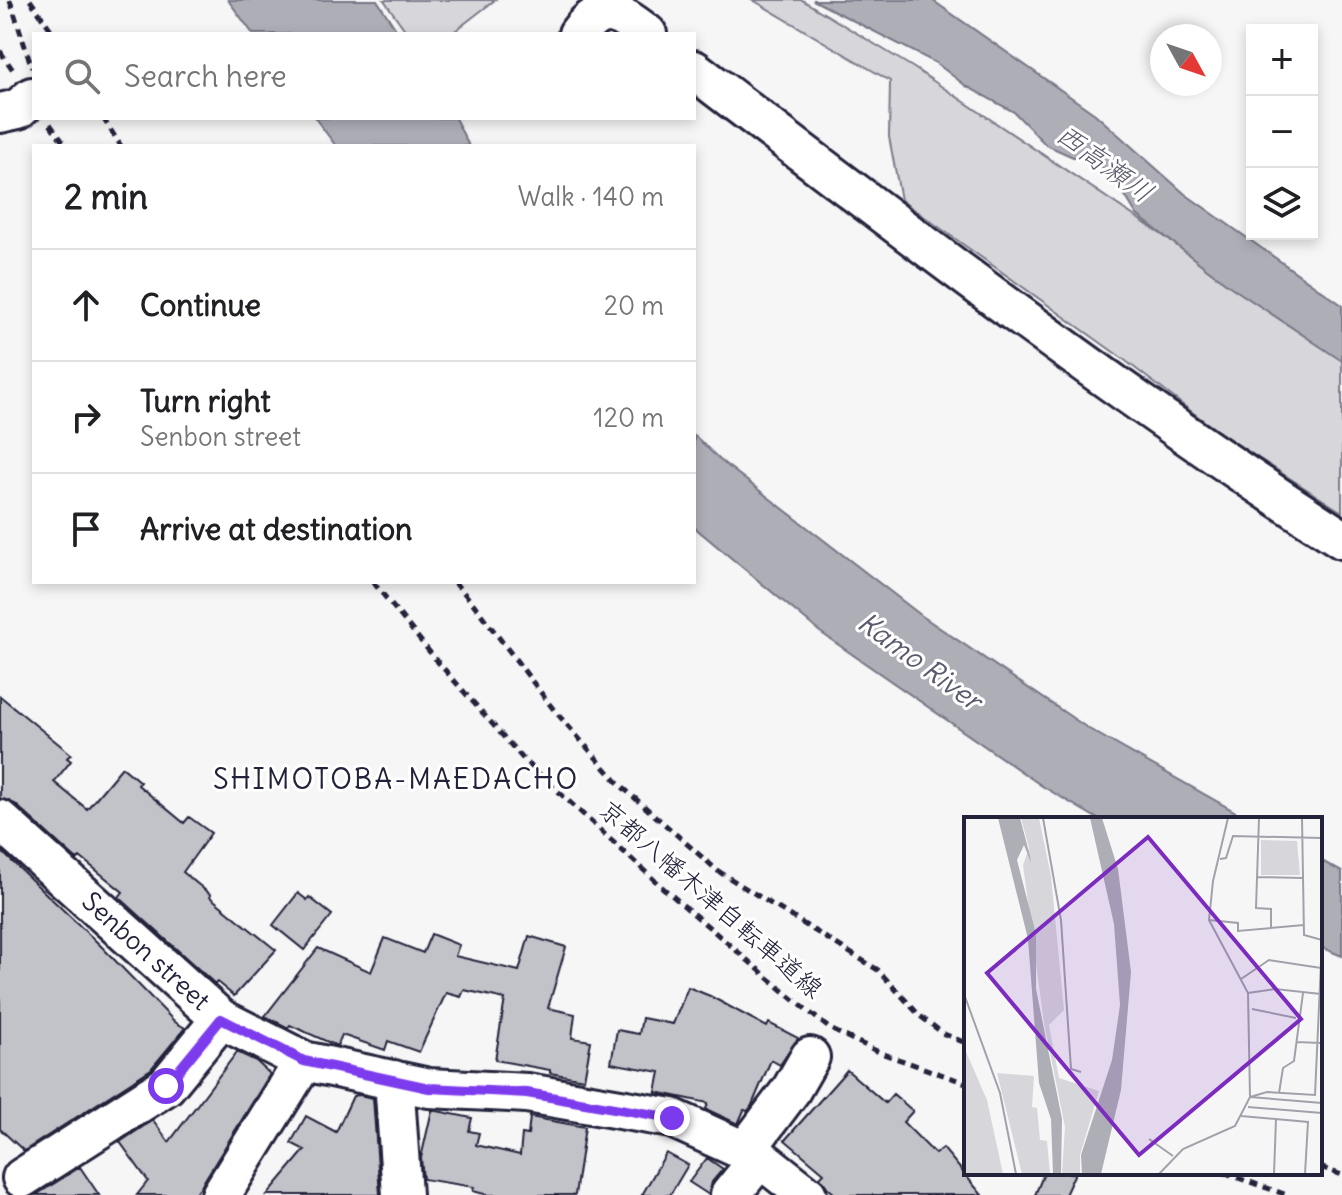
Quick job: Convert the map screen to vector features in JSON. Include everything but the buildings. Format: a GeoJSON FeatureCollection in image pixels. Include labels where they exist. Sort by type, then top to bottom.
{"type":"FeatureCollection","features":[{"type":"Feature","properties":{"kind":"street"},"geometry":{"type":"LineString","coordinates":[[580,32],[590,20],[601,14],[620,14],[644,32]]}},
{"type":"Feature","properties":{"kind":"street"},"geometry":{"type":"LineString","coordinates":[[696,72],[1121,389],[1342,539]]}},
{"type":"Feature","properties":{"kind":"street","name":"Senbon street"},"geometry":{"type":"LineString","coordinates":[[0,820],[221,1019],[304,1061],[429,1088],[527,1093],[672,1118],[753,1154],[807,1195]]}},
{"type":"Feature","properties":{"kind":"street"},"geometry":{"type":"LineString","coordinates":[[19,1177],[166,1086],[221,1019]]}},
{"type":"Feature","properties":{"kind":"street"},"geometry":{"type":"LineString","coordinates":[[730,1195],[810,1057]]}},
{"type":"Feature","properties":{"kind":"street"},"geometry":{"type":"LineString","coordinates":[[221,1195],[304,1061]]}},
{"type":"Feature","properties":{"kind":"street"},"geometry":{"type":"LineString","coordinates":[[394,1080],[402,1195]]}},
{"type":"Feature","properties":{"kind":"path"},"geometry":{"type":"LineString","coordinates":[[10,0],[28,101]]}},
{"type":"Feature","properties":{"kind":"path"},"geometry":{"type":"LineString","coordinates":[[30,0],[53,32]]}},
{"type":"Feature","properties":{"kind":"path"},"geometry":{"type":"LineString","coordinates":[[44,120],[64,144]]}},
{"type":"Feature","properties":{"kind":"path"},"geometry":{"type":"LineString","coordinates":[[104,120],[120,144]]}},
{"type":"Feature","properties":{"kind":"path","name":"京都八幡木津自転車道線"},"geometry":{"type":"LineString","coordinates":[[375,584],[525,761],[662,887],[775,984],[830,1029],[881,1053],[964,1082]]}},
{"type":"Feature","properties":{"kind":"path"},"geometry":{"type":"LineString","coordinates":[[456,584],[554,710],[620,785],[718,871],[878,970],[920,1016],[944,1034],[964,1042]]}},
{"type":"Feature","properties":{"kind":"path"},"geometry":{"type":"LineString","coordinates":[[1322,1168],[1342,1175]]}},
{"type":"Feature","properties":{"kind":"path"},"geometry":{"type":"LineString","coordinates":[[1230,1175],[1287,1195]]}},
{"type":"Feature","properties":{"kind":"shaded area"},"geometry":{"type":"Polygon","coordinates":[[[384,0],[495,0],[454,32],[407,32],[384,0]]]}},
{"type":"Feature","properties":{"kind":"shaded area"},"geometry":{"type":"Polygon","coordinates":[[[753,0],[802,0],[914,68],[1342,356],[1342,512],[1218,432],[1122,358],[901,200],[889,137],[890,81],[753,0]]]}},
{"type":"Feature","properties":{"kind":"water"},"geometry":{"type":"Polygon","coordinates":[[[228,0],[377,0],[398,32],[252,32],[228,0]]]}},
{"type":"Feature","properties":{"kind":"water","name":"西高瀬川"},"geometry":{"type":"Polygon","coordinates":[[[813,0],[932,0],[1095,114],[1185,194],[1342,305],[1342,361],[1228,285],[1137,215],[1118,184],[1092,157],[1073,157],[1046,145],[1014,112],[966,86],[936,63],[813,0]]]}},
{"type":"Feature","properties":{"kind":"water"},"geometry":{"type":"Polygon","coordinates":[[[316,120],[456,120],[468,144],[334,144],[316,120]]]}},
{"type":"Feature","properties":{"kind":"water","name":"Kamo River"},"geometry":{"type":"Polygon","coordinates":[[[696,437],[720,460],[922,616],[1089,729],[1244,817],[1095,817],[1042,786],[820,632],[696,529],[696,437]]]}},
{"type":"Feature","properties":{"kind":"water"},"geometry":{"type":"Polygon","coordinates":[[[1322,861],[1342,872],[1342,956],[1322,948],[1322,861]]]}},
{"type":"Feature","properties":{"kind":"district","name":"SHIMOTOBA-MAEDACHO"},"geometry":{"type":"Point","coordinates":[396,779]}},
{"type":"Feature","properties":{"kind":"route"},"geometry":{"type":"LineString","coordinates":[[166,1086],[221,1019],[304,1061],[429,1088],[527,1093],[672,1118]]}}]}
